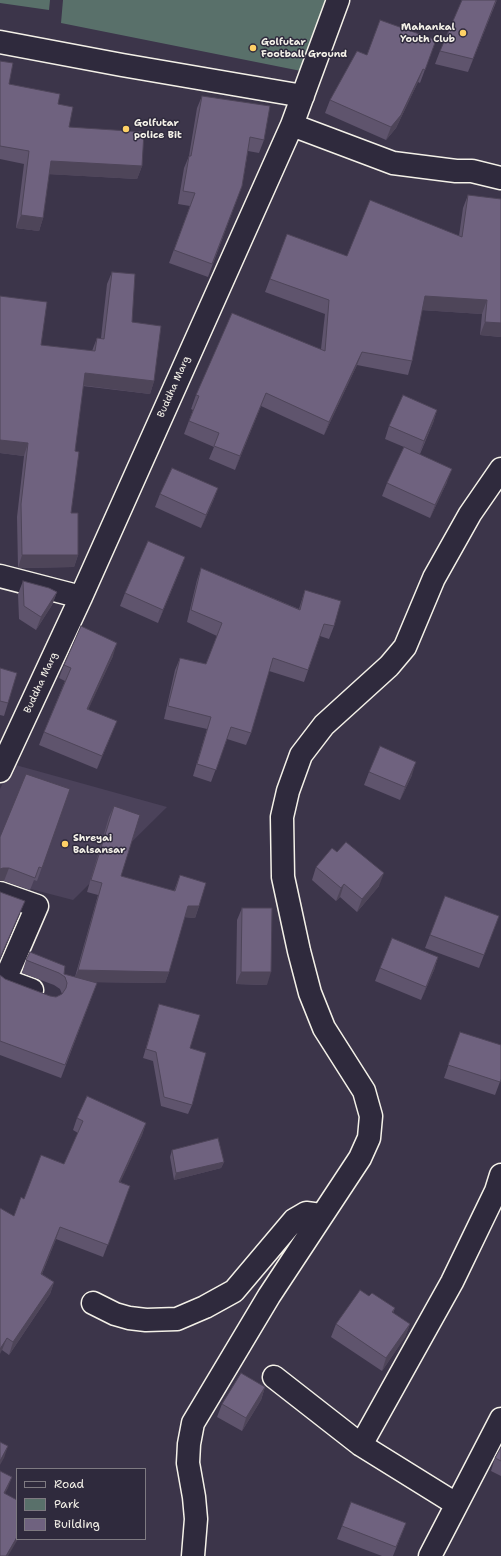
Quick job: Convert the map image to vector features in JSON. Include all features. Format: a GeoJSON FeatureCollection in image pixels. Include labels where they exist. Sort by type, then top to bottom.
{"type":"FeatureCollection","features":[{"type":"Feature","properties":{"kind":"street","name":"Buddha Marg"},"geometry":{"type":"LineString","coordinates":[[0,771],[5,748],[80,597],[292,125],[338,0]]}},
{"type":"Feature","properties":{"kind":"street"},"geometry":{"type":"LineString","coordinates":[[0,42],[303,96]]}},
{"type":"Feature","properties":{"kind":"street"},"geometry":{"type":"LineString","coordinates":[[292,125],[392,162],[456,171],[472,171],[501,178]]}},
{"type":"Feature","properties":{"kind":"street"},"geometry":{"type":"LineString","coordinates":[[193,1556],[195,1512],[188,1463],[189,1444],[193,1423],[269,1296],[360,1158],[369,1138],[371,1116],[364,1091],[324,1028],[308,986],[283,877],[282,817],[288,790],[301,755],[324,724],[390,666],[405,647],[434,578],[470,514],[501,469]]}},
{"type":"Feature","properties":{"kind":"street"},"geometry":{"type":"LineString","coordinates":[[0,576],[80,597]]}},
{"type":"Feature","properties":{"kind":"street"},"geometry":{"type":"LineString","coordinates":[[0,893],[37,906],[5,980],[50,997]]}},
{"type":"Feature","properties":{"kind":"street"},"geometry":{"type":"LineString","coordinates":[[361,1445],[452,1282],[496,1191],[501,1175]]}},
{"type":"Feature","properties":{"kind":"street"},"geometry":{"type":"LineString","coordinates":[[93,1303],[115,1314],[129,1318],[146,1320],[177,1319],[204,1307],[234,1290],[294,1220],[306,1213],[322,1215]]}},
{"type":"Feature","properties":{"kind":"street"},"geometry":{"type":"LineString","coordinates":[[274,1377],[361,1445],[456,1504]]}},
{"type":"Feature","properties":{"kind":"street"},"geometry":{"type":"LineString","coordinates":[[430,1556],[501,1419]]}},
{"type":"Feature","properties":{"kind":"shaded area","name":"Shreyai Balsansar"},"geometry":{"type":"Polygon","coordinates":[[[12,764],[167,807],[73,900],[0,881],[0,789],[12,764]]]}},
{"type":"Feature","properties":{"kind":"green space"},"geometry":{"type":"Polygon","coordinates":[[[0,0],[50,0],[49,10],[0,3],[0,0]]]}},
{"type":"Feature","properties":{"kind":"green space","name":"Golfutar Football Ground"},"geometry":{"type":"Polygon","coordinates":[[[63,0],[338,0],[311,73],[61,23],[63,0]]]}},
{"type":"Feature","properties":{"kind":"building"},"geometry":{"type":"Polygon","coordinates":[[[462,0],[496,0],[473,59],[440,51],[462,0]]]}},
{"type":"Feature","properties":{"kind":"building"},"geometry":{"type":"Polygon","coordinates":[[[380,20],[436,40],[425,70],[423,69],[401,115],[391,127],[330,100],[357,51],[367,55],[380,20]]]}},
{"type":"Feature","properties":{"kind":"building"},"geometry":{"type":"Polygon","coordinates":[[[0,61],[13,63],[9,84],[60,94],[58,104],[73,107],[69,127],[144,132],[142,166],[51,161],[43,218],[21,215],[29,151],[0,146],[0,61]]]}},
{"type":"Feature","properties":{"kind":"building"},"geometry":{"type":"Polygon","coordinates":[[[202,96],[270,106],[264,140],[250,137],[242,186],[212,264],[174,250],[195,193],[183,191],[202,96]]]}},
{"type":"Feature","properties":{"kind":"building"},"geometry":{"type":"Polygon","coordinates":[[[468,195],[501,199],[501,323],[485,322],[487,300],[425,296],[412,361],[362,352],[329,422],[266,393],[240,456],[214,446],[219,433],[189,421],[199,396],[196,395],[232,313],[325,351],[329,300],[270,279],[287,234],[347,256],[370,200],[462,237],[468,195]]]}},
{"type":"Feature","properties":{"kind":"building"},"geometry":{"type":"Polygon","coordinates":[[[112,272],[135,274],[132,322],[161,326],[154,381],[85,373],[75,451],[79,452],[71,513],[78,513],[78,555],[22,555],[21,504],[28,443],[0,440],[0,296],[47,302],[41,345],[95,351],[97,338],[104,339],[112,272]]]}},
{"type":"Feature","properties":{"kind":"building"},"geometry":{"type":"Polygon","coordinates":[[[403,395],[437,410],[424,441],[389,426],[403,395]]]}},
{"type":"Feature","properties":{"kind":"building"},"geometry":{"type":"Polygon","coordinates":[[[404,447],[452,469],[435,505],[387,483],[404,447]]]}},
{"type":"Feature","properties":{"kind":"building"},"geometry":{"type":"Polygon","coordinates":[[[172,468],[218,488],[206,515],[160,494],[172,468]]]}},
{"type":"Feature","properties":{"kind":"building"},"geometry":{"type":"Polygon","coordinates":[[[148,541],[185,557],[163,610],[125,593],[148,541]]]}},
{"type":"Feature","properties":{"kind":"building"},"geometry":{"type":"Polygon","coordinates":[[[201,568],[300,610],[305,590],[341,601],[334,626],[324,624],[308,670],[273,658],[251,733],[231,727],[216,770],[197,764],[211,717],[168,706],[180,658],[206,664],[222,623],[191,610],[201,568]]]}},
{"type":"Feature","properties":{"kind":"building"},"geometry":{"type":"Polygon","coordinates":[[[23,581],[49,588],[57,592],[41,617],[24,606],[23,581]]]}},
{"type":"Feature","properties":{"kind":"building"},"geometry":{"type":"Polygon","coordinates":[[[81,626],[117,643],[87,709],[117,721],[102,756],[44,732],[71,668],[64,665],[81,626]]]}},
{"type":"Feature","properties":{"kind":"building"},"geometry":{"type":"Polygon","coordinates":[[[0,668],[17,673],[8,703],[0,701],[0,668]]]}},
{"type":"Feature","properties":{"kind":"building"},"geometry":{"type":"Polygon","coordinates":[[[380,746],[416,762],[405,787],[369,772],[380,746]]]}},
{"type":"Feature","properties":{"kind":"building"},"geometry":{"type":"Polygon","coordinates":[[[26,774],[70,789],[42,868],[39,867],[35,878],[9,868],[0,869],[0,837],[26,774]]]}},
{"type":"Feature","properties":{"kind":"building"},"geometry":{"type":"Polygon","coordinates":[[[114,806],[140,815],[121,876],[175,891],[180,875],[206,883],[199,906],[188,906],[169,972],[78,970],[102,883],[91,880],[114,806]]]}},
{"type":"Feature","properties":{"kind":"building"},"geometry":{"type":"Polygon","coordinates":[[[346,842],[384,873],[362,899],[344,884],[341,888],[316,867],[332,848],[337,852],[346,842]]]}},
{"type":"Feature","properties":{"kind":"building"},"geometry":{"type":"Polygon","coordinates":[[[0,892],[25,901],[0,958],[0,892]]]}},
{"type":"Feature","properties":{"kind":"building"},"geometry":{"type":"Polygon","coordinates":[[[445,896],[499,916],[484,955],[430,935],[445,896]]]}},
{"type":"Feature","properties":{"kind":"building"},"geometry":{"type":"Polygon","coordinates":[[[242,908],[272,908],[271,972],[241,972],[242,908]]]}},
{"type":"Feature","properties":{"kind":"building"},"geometry":{"type":"Polygon","coordinates":[[[392,938],[438,957],[426,987],[380,968],[392,938]]]}},
{"type":"Feature","properties":{"kind":"building"},"geometry":{"type":"Polygon","coordinates":[[[30,952],[65,966],[64,974],[97,983],[65,1065],[0,1041],[0,975],[5,979],[50,996],[56,997],[62,994],[66,988],[67,983],[65,977],[59,973],[26,960],[30,952]]]}},
{"type":"Feature","properties":{"kind":"building"},"geometry":{"type":"Polygon","coordinates":[[[159,1004],[200,1015],[190,1048],[206,1053],[192,1105],[164,1097],[156,1052],[146,1049],[159,1004]]]}},
{"type":"Feature","properties":{"kind":"building"},"geometry":{"type":"Polygon","coordinates":[[[460,1032],[501,1045],[500,1082],[448,1065],[460,1032]]]}},
{"type":"Feature","properties":{"kind":"building"},"geometry":{"type":"Polygon","coordinates":[[[87,1096],[146,1123],[119,1182],[130,1186],[108,1245],[60,1227],[41,1274],[54,1282],[13,1342],[7,1338],[0,1349],[0,1208],[14,1216],[21,1197],[24,1199],[41,1155],[64,1164],[83,1121],[77,1118],[87,1096]]]}},
{"type":"Feature","properties":{"kind":"building"},"geometry":{"type":"Polygon","coordinates":[[[218,1138],[224,1162],[176,1173],[172,1150],[218,1138]]]}},
{"type":"Feature","properties":{"kind":"building"},"geometry":{"type":"Polygon","coordinates":[[[360,1290],[369,1296],[372,1293],[395,1308],[392,1312],[410,1324],[386,1358],[336,1324],[360,1290]]]}},
{"type":"Feature","properties":{"kind":"building"},"geometry":{"type":"Polygon","coordinates":[[[241,1373],[265,1387],[246,1418],[222,1404],[241,1373]]]}},
{"type":"Feature","properties":{"kind":"building"},"geometry":{"type":"Polygon","coordinates":[[[0,1442],[8,1446],[0,1461],[0,1442]]]}},
{"type":"Feature","properties":{"kind":"building"},"geometry":{"type":"Polygon","coordinates":[[[501,1447],[501,1461],[495,1458],[501,1447]]]}},
{"type":"Feature","properties":{"kind":"building"},"geometry":{"type":"Polygon","coordinates":[[[0,1471],[12,1477],[4,1493],[16,1499],[16,1539],[6,1556],[0,1556],[0,1471]]]}},
{"type":"Feature","properties":{"kind":"building"},"geometry":{"type":"Polygon","coordinates":[[[351,1502],[406,1523],[396,1547],[342,1526],[351,1502]]]}},
{"type":"Feature","properties":{"kind":"place","name":"Mahankal Youth Club"},"geometry":{"type":"Point","coordinates":[463,33]}},
{"type":"Feature","properties":{"kind":"place","name":"Golfutar Football Ground"},"geometry":{"type":"Point","coordinates":[253,48]}},
{"type":"Feature","properties":{"kind":"place","name":"Golfutar police Bit"},"geometry":{"type":"Point","coordinates":[126,129]}},
{"type":"Feature","properties":{"kind":"place","name":"Shreyai Balsansar"},"geometry":{"type":"Point","coordinates":[65,844]}}]}
